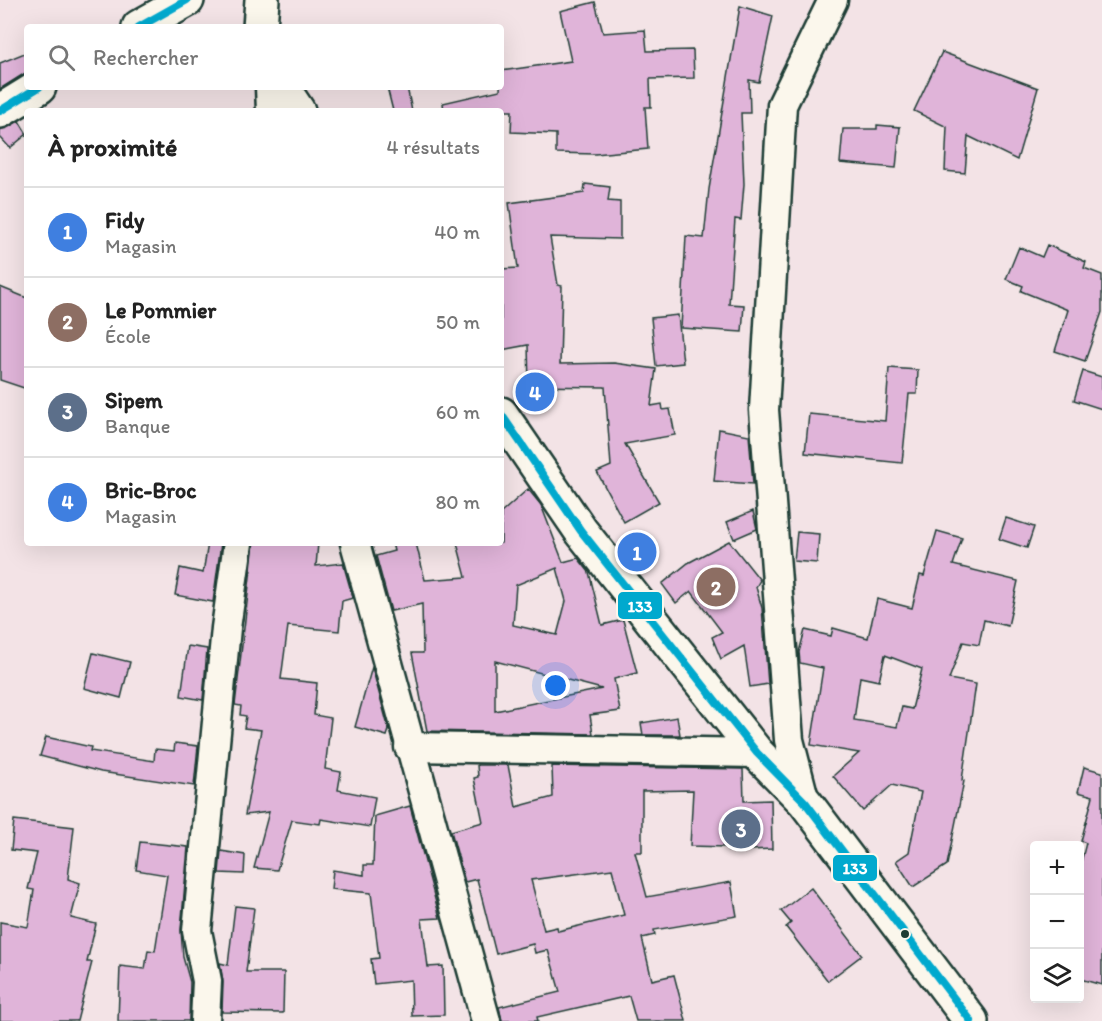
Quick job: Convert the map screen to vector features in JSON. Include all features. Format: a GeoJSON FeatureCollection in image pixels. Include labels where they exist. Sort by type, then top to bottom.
{"type":"FeatureCollection","features":[{"type":"Feature","properties":{"kind":"street"},"geometry":{"type":"LineString","coordinates":[[144,24],[187,0]]}},
{"type":"Feature","properties":{"kind":"street"},"geometry":{"type":"LineString","coordinates":[[260,24],[262,0]]}},
{"type":"Feature","properties":{"kind":"street"},"geometry":{"type":"LineString","coordinates":[[804,802],[789,740],[764,410],[782,105],[833,0]]}},
{"type":"Feature","properties":{"kind":"street"},"geometry":{"type":"LineString","coordinates":[[0,111],[34,90]]}},
{"type":"Feature","properties":{"kind":"street"},"geometry":{"type":"LineString","coordinates":[[270,90],[271,108]]}},
{"type":"Feature","properties":{"kind":"street"},"geometry":{"type":"LineString","coordinates":[[284,90],[296,108]]}},
{"type":"Feature","properties":{"kind":"street"},"geometry":{"type":"LineString","coordinates":[[504,418],[581,531],[757,753],[804,802],[970,1021]]}},
{"type":"Feature","properties":{"kind":"street"},"geometry":{"type":"LineString","coordinates":[[205,1021],[207,981],[197,931],[226,628],[238,546]]}},
{"type":"Feature","properties":{"kind":"street"},"geometry":{"type":"LineString","coordinates":[[356,546],[409,747],[486,1021]]}},
{"type":"Feature","properties":{"kind":"street"},"geometry":{"type":"LineString","coordinates":[[409,747],[757,753]]}},
{"type":"Feature","properties":{"kind":"building"},"geometry":{"type":"Polygon","coordinates":[[[595,2],[603,33],[645,30],[647,51],[693,50],[694,78],[650,79],[651,107],[645,107],[648,149],[595,154],[556,153],[556,134],[511,132],[512,111],[504,111],[504,108],[444,108],[443,103],[504,90],[504,71],[571,61],[560,11],[595,2]]]}},
{"type":"Feature","properties":{"kind":"building"},"geometry":{"type":"Polygon","coordinates":[[[740,6],[773,16],[759,82],[749,80],[750,113],[741,113],[744,184],[741,220],[735,219],[729,304],[744,305],[742,332],[681,328],[686,236],[704,238],[709,189],[740,6]]]}},
{"type":"Feature","properties":{"kind":"building"},"geometry":{"type":"Polygon","coordinates":[[[942,52],[1038,88],[1017,160],[968,136],[965,173],[945,171],[947,127],[914,111],[942,52]]]}},
{"type":"Feature","properties":{"kind":"building"},"geometry":{"type":"Polygon","coordinates":[[[24,53],[24,74],[0,89],[0,63],[24,53]]]}},
{"type":"Feature","properties":{"kind":"building"},"geometry":{"type":"Polygon","coordinates":[[[388,90],[408,90],[411,108],[392,108],[388,90]]]}},
{"type":"Feature","properties":{"kind":"building"},"geometry":{"type":"Polygon","coordinates":[[[19,121],[24,129],[24,136],[10,148],[0,137],[0,130],[19,121]]]}},
{"type":"Feature","properties":{"kind":"building"},"geometry":{"type":"Polygon","coordinates":[[[877,125],[900,127],[896,168],[840,163],[843,129],[877,129],[877,125]]]}},
{"type":"Feature","properties":{"kind":"building"},"geometry":{"type":"Polygon","coordinates":[[[585,184],[610,187],[608,201],[620,202],[620,239],[550,237],[558,285],[562,286],[560,364],[614,363],[656,369],[651,406],[662,404],[663,410],[670,409],[675,435],[625,444],[659,502],[624,522],[597,472],[611,466],[605,387],[529,386],[528,345],[504,349],[504,269],[518,268],[509,203],[584,193],[585,184]]]}},
{"type":"Feature","properties":{"kind":"building"},"geometry":{"type":"Polygon","coordinates":[[[1047,245],[1086,262],[1084,268],[1102,275],[1102,312],[1085,361],[1055,351],[1068,310],[1021,291],[1023,286],[1006,279],[1019,247],[1042,257],[1047,245]]]}},
{"type":"Feature","properties":{"kind":"building"},"geometry":{"type":"Polygon","coordinates":[[[0,287],[24,297],[24,388],[0,380],[0,287]]]}},
{"type":"Feature","properties":{"kind":"building"},"geometry":{"type":"Polygon","coordinates":[[[678,315],[683,363],[656,366],[651,318],[678,315]]]}},
{"type":"Feature","properties":{"kind":"building"},"geometry":{"type":"Polygon","coordinates":[[[889,368],[918,370],[917,394],[909,394],[902,463],[805,453],[809,414],[885,421],[889,368]]]}},
{"type":"Feature","properties":{"kind":"building"},"geometry":{"type":"Polygon","coordinates":[[[1083,371],[1102,377],[1102,409],[1074,400],[1083,371]]]}},
{"type":"Feature","properties":{"kind":"building"},"geometry":{"type":"Polygon","coordinates":[[[719,429],[749,435],[753,484],[714,481],[719,429]]]}},
{"type":"Feature","properties":{"kind":"building"},"geometry":{"type":"Polygon","coordinates":[[[528,489],[541,505],[563,562],[578,558],[589,572],[602,625],[623,620],[637,673],[614,679],[620,711],[590,715],[593,734],[427,731],[412,653],[423,653],[422,604],[391,611],[376,556],[394,551],[393,546],[417,546],[425,580],[466,577],[458,546],[504,546],[504,510],[528,489]],[[557,568],[516,585],[513,625],[557,635],[566,601],[557,568]],[[495,661],[495,711],[602,689],[495,661]]]}},
{"type":"Feature","properties":{"kind":"building"},"geometry":{"type":"Polygon","coordinates":[[[753,511],[757,529],[734,539],[727,522],[753,511]]]}},
{"type":"Feature","properties":{"kind":"building"},"geometry":{"type":"Polygon","coordinates":[[[1006,518],[1034,527],[1027,548],[999,539],[1006,518]]]}},
{"type":"Feature","properties":{"kind":"building"},"geometry":{"type":"Polygon","coordinates":[[[937,531],[962,538],[953,565],[1018,581],[1008,626],[984,620],[979,645],[963,642],[949,679],[976,684],[962,780],[964,781],[947,865],[913,887],[896,861],[909,852],[921,792],[892,785],[863,811],[833,776],[859,753],[811,745],[823,668],[800,663],[799,652],[805,630],[831,636],[833,628],[868,638],[877,599],[912,608],[920,575],[924,576],[937,531]],[[885,655],[879,681],[860,677],[854,720],[897,727],[902,707],[912,709],[922,669],[885,655]]]}},
{"type":"Feature","properties":{"kind":"building"},"geometry":{"type":"Polygon","coordinates":[[[797,532],[819,534],[817,563],[794,561],[797,532]]]}},
{"type":"Feature","properties":{"kind":"building"},"geometry":{"type":"Polygon","coordinates":[[[729,541],[760,580],[756,587],[762,608],[768,684],[750,687],[744,646],[721,659],[712,637],[722,632],[691,591],[676,603],[662,584],[688,563],[729,541]]]}},
{"type":"Feature","properties":{"kind":"building"},"geometry":{"type":"Polygon","coordinates":[[[208,546],[221,546],[213,602],[175,595],[180,568],[203,573],[208,546]]]}},
{"type":"Feature","properties":{"kind":"building"},"geometry":{"type":"Polygon","coordinates":[[[254,546],[318,546],[316,566],[343,563],[353,598],[342,601],[339,631],[288,626],[281,679],[317,683],[314,715],[331,718],[325,769],[341,772],[338,790],[375,797],[370,827],[321,819],[320,824],[292,820],[277,870],[254,868],[269,812],[245,815],[261,730],[244,728],[246,716],[240,715],[241,706],[235,705],[254,546]]]}},
{"type":"Feature","properties":{"kind":"building"},"geometry":{"type":"Polygon","coordinates":[[[188,646],[207,649],[203,700],[181,696],[188,646]]]}},
{"type":"Feature","properties":{"kind":"building"},"geometry":{"type":"Polygon","coordinates":[[[93,653],[130,662],[121,698],[84,688],[93,653]]]}},
{"type":"Feature","properties":{"kind":"building"},"geometry":{"type":"Polygon","coordinates":[[[372,667],[389,730],[387,736],[355,727],[372,667]]]}},
{"type":"Feature","properties":{"kind":"building"},"geometry":{"type":"Polygon","coordinates":[[[677,717],[680,735],[643,735],[641,723],[677,717]]]}},
{"type":"Feature","properties":{"kind":"building"},"geometry":{"type":"Polygon","coordinates":[[[46,737],[91,747],[90,751],[154,761],[155,749],[174,751],[175,743],[198,746],[194,786],[101,772],[40,756],[46,737]]]}},
{"type":"Feature","properties":{"kind":"building"},"geometry":{"type":"Polygon","coordinates":[[[477,765],[508,765],[516,807],[553,797],[552,766],[743,769],[744,801],[771,800],[772,849],[728,851],[728,847],[690,846],[693,790],[642,791],[642,852],[635,852],[647,897],[731,882],[737,916],[654,930],[655,935],[642,938],[652,980],[674,975],[686,1021],[636,1021],[629,996],[537,1017],[538,1021],[502,1021],[499,1007],[560,992],[548,950],[535,953],[533,944],[496,954],[477,879],[465,882],[451,831],[483,822],[474,778],[478,777],[477,765]],[[612,869],[531,880],[544,930],[557,927],[558,931],[624,915],[612,869]]]}},
{"type":"Feature","properties":{"kind":"building"},"geometry":{"type":"Polygon","coordinates":[[[1084,767],[1102,772],[1102,985],[1084,980],[1084,851],[1086,843],[1081,841],[1093,796],[1078,792],[1084,767]]]}},
{"type":"Feature","properties":{"kind":"building"},"geometry":{"type":"Polygon","coordinates":[[[410,806],[440,918],[422,919],[428,967],[443,966],[444,1015],[412,1016],[411,980],[374,984],[371,959],[379,958],[371,893],[331,889],[333,870],[364,875],[364,865],[373,865],[375,816],[410,806]]]}},
{"type":"Feature","properties":{"kind":"building"},"geometry":{"type":"Polygon","coordinates":[[[14,820],[74,827],[68,879],[80,883],[71,918],[96,924],[87,962],[92,962],[77,1021],[0,1021],[0,922],[28,927],[34,890],[28,889],[37,853],[11,850],[14,820]]]}},
{"type":"Feature","properties":{"kind":"building"},"geometry":{"type":"Polygon","coordinates":[[[140,842],[188,847],[181,930],[183,957],[190,982],[189,1021],[118,1021],[120,966],[145,969],[148,950],[155,951],[167,875],[136,870],[140,842]]]}},
{"type":"Feature","properties":{"kind":"building"},"geometry":{"type":"Polygon","coordinates":[[[221,851],[245,855],[244,874],[219,873],[221,851]]]}},
{"type":"Feature","properties":{"kind":"building"},"geometry":{"type":"Polygon","coordinates":[[[811,888],[862,955],[828,981],[786,927],[791,923],[781,911],[811,888]]]}},
{"type":"Feature","properties":{"kind":"building"},"geometry":{"type":"Polygon","coordinates":[[[235,906],[254,908],[246,972],[284,972],[283,1013],[222,1012],[223,982],[220,963],[228,965],[235,906]]]}},
{"type":"Feature","properties":{"kind":"transit line","name":"133"},"geometry":{"type":"LineString","coordinates":[[144,24],[187,0]]}},
{"type":"Feature","properties":{"kind":"transit line","name":"133"},"geometry":{"type":"LineString","coordinates":[[0,111],[34,90]]}},
{"type":"Feature","properties":{"kind":"transit line","name":"133"},"geometry":{"type":"LineString","coordinates":[[504,418],[581,531],[757,753],[805,802],[971,1021]]}},
{"type":"Feature","properties":{"kind":"place","name":"Bric-Broc"},"geometry":{"type":"Point","coordinates":[535,392]}},
{"type":"Feature","properties":{"kind":"place","name":"Fidy"},"geometry":{"type":"Point","coordinates":[637,552]}},
{"type":"Feature","properties":{"kind":"place","name":"Le Pommier"},"geometry":{"type":"Point","coordinates":[716,587]}},
{"type":"Feature","properties":{"kind":"place","name":"Sipem"},"geometry":{"type":"Point","coordinates":[741,829]}}]}
